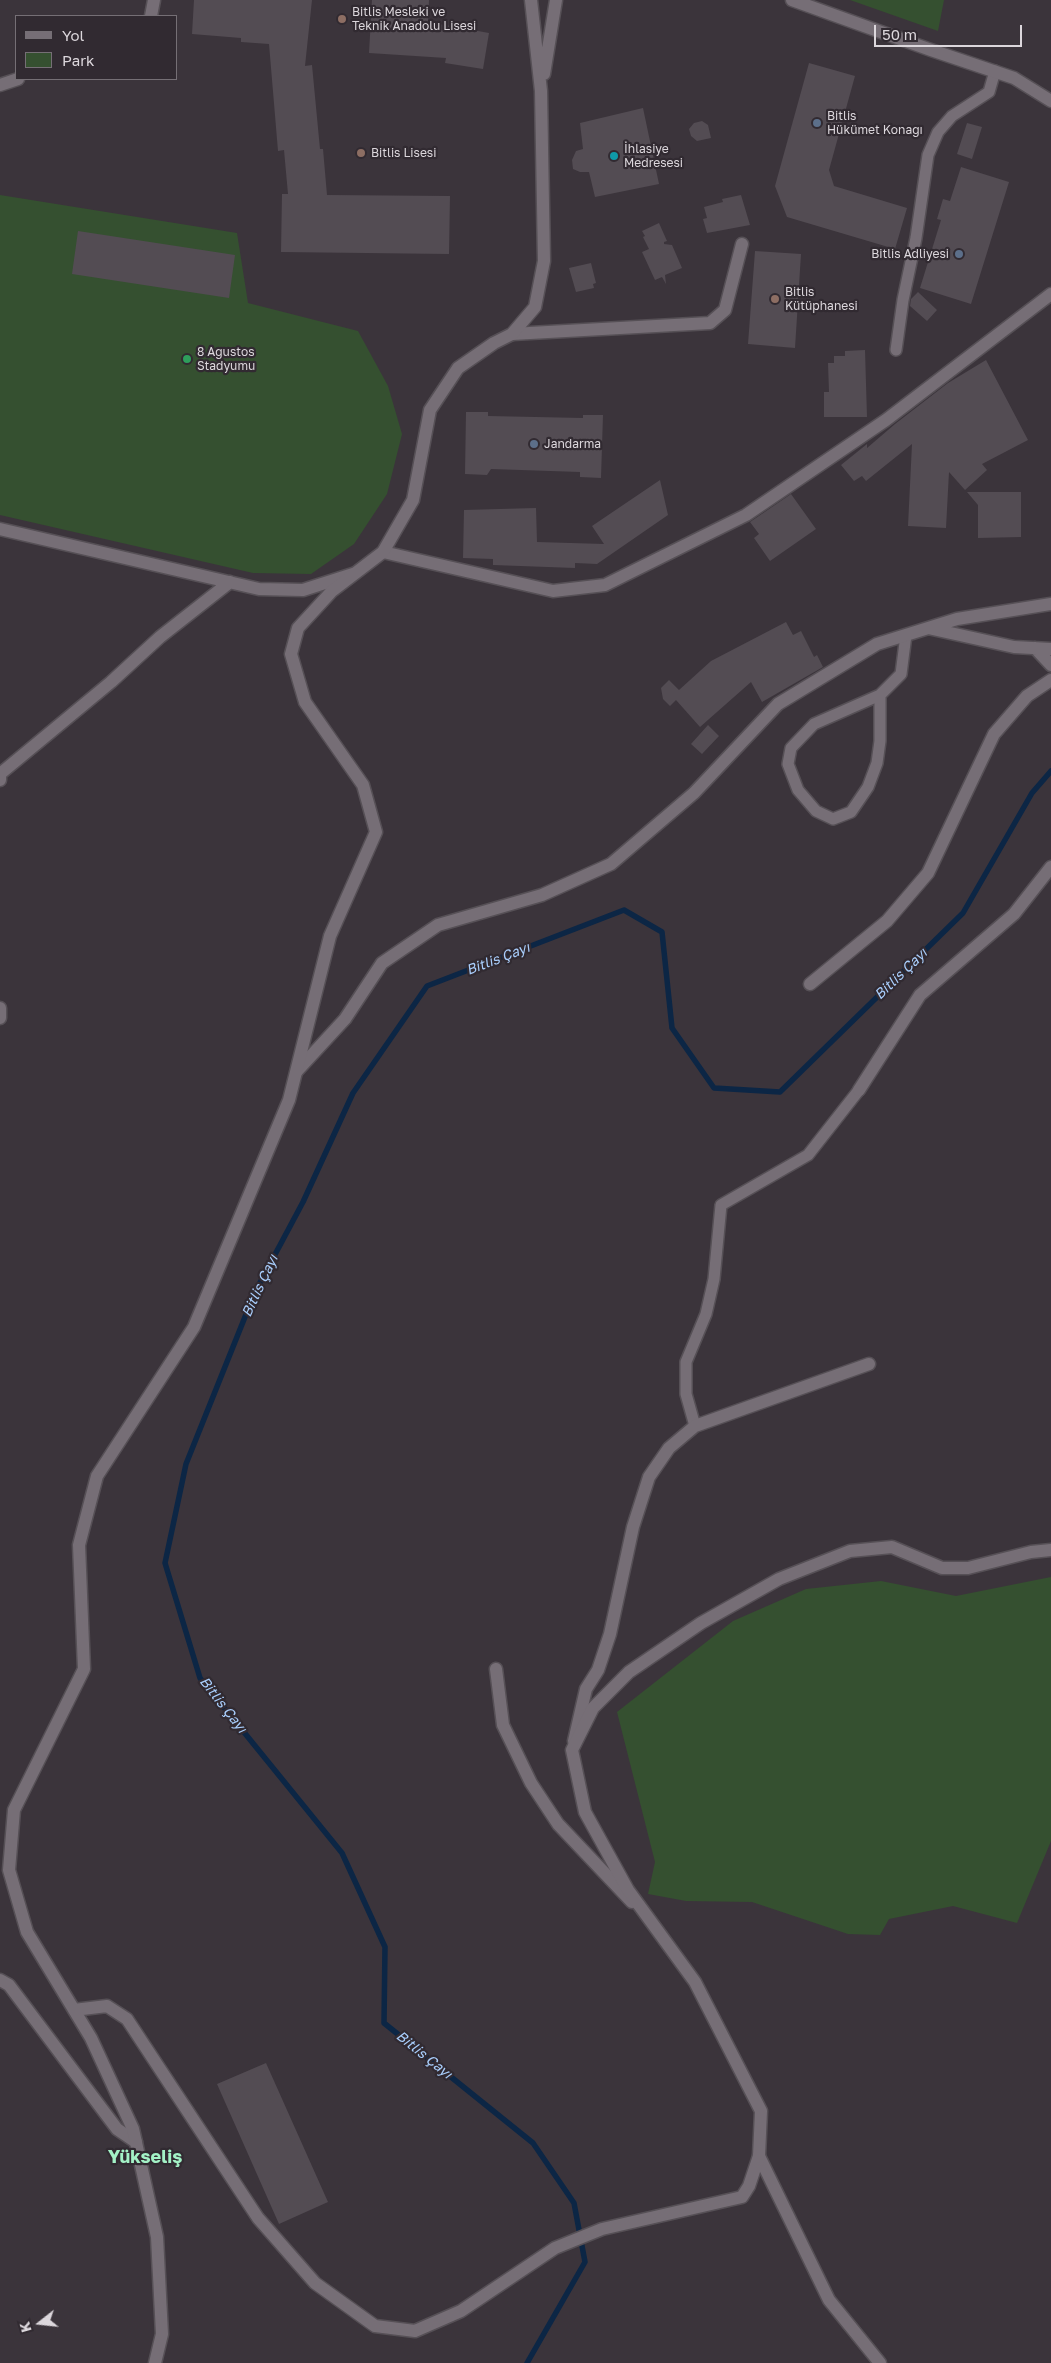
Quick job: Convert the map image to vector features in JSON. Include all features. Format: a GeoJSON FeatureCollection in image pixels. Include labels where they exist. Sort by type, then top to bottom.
{"type":"FeatureCollection","features":[{"type":"Feature","properties":{"kind":"street"},"geometry":{"type":"LineString","coordinates":[[151,15],[154,0]]}},
{"type":"Feature","properties":{"kind":"street"},"geometry":{"type":"LineString","coordinates":[[155,2363],[162,2334],[157,2237],[133,2129],[95,2046],[27,1932],[9,1870],[14,1810],[84,1669],[79,1544],[98,1476],[194,1328],[290,1100],[330,936],[376,832],[363,785],[305,702],[292,654],[298,628],[332,591],[383,552],[413,500],[430,410],[458,368],[494,343],[512,334],[535,307],[544,261],[541,91],[531,0]]}},
{"type":"Feature","properties":{"kind":"street"},"geometry":{"type":"LineString","coordinates":[[541,91],[556,0]]}},
{"type":"Feature","properties":{"kind":"street"},"geometry":{"type":"LineString","coordinates":[[792,0],[1014,78],[1051,101]]}},
{"type":"Feature","properties":{"kind":"street"},"geometry":{"type":"LineString","coordinates":[[0,85],[15,80]]}},
{"type":"Feature","properties":{"kind":"street"},"geometry":{"type":"LineString","coordinates":[[512,334],[710,323],[726,310],[742,244]]}},
{"type":"Feature","properties":{"kind":"street"},"geometry":{"type":"LineString","coordinates":[[383,552],[553,590],[605,585],[746,515],[886,420],[1051,294]]}},
{"type":"Feature","properties":{"kind":"street"},"geometry":{"type":"LineString","coordinates":[[0,529],[259,589],[303,590],[354,574]]}},
{"type":"Feature","properties":{"kind":"street"},"geometry":{"type":"LineString","coordinates":[[0,780],[0,774],[111,682],[160,637],[230,582]]}},
{"type":"Feature","properties":{"kind":"street"},"geometry":{"type":"LineString","coordinates":[[296,1071],[345,1019],[382,963],[438,924],[542,895],[611,864],[694,793],[778,704],[877,644],[957,619],[1051,604]]}},
{"type":"Feature","properties":{"kind":"street"},"geometry":{"type":"LineString","coordinates":[[927,628],[1014,647],[1051,649]]}},
{"type":"Feature","properties":{"kind":"street"},"geometry":{"type":"LineString","coordinates":[[1035,648],[1051,666]]}},
{"type":"Feature","properties":{"kind":"street"},"geometry":{"type":"LineString","coordinates":[[810,984],[887,921],[928,873],[994,734],[1027,696],[1051,680]]}},
{"type":"Feature","properties":{"kind":"street"},"geometry":{"type":"LineString","coordinates":[[859,1090],[920,995],[1014,914],[1051,867]]}},
{"type":"Feature","properties":{"kind":"street"},"geometry":{"type":"LineString","coordinates":[[0,1008],[0,1018]]}},
{"type":"Feature","properties":{"kind":"street"},"geometry":{"type":"LineString","coordinates":[[74,2010],[107,2006],[127,2019],[258,2218],[315,2283],[375,2326],[415,2331],[461,2311],[555,2248],[602,2230],[742,2197],[749,2186],[760,2156],[761,2111],[695,1982],[628,1890],[585,1812],[572,1750],[586,1689],[598,1670],[610,1634],[633,1527],[649,1477],[669,1448],[695,1426],[869,1364]]}},
{"type":"Feature","properties":{"kind":"street"},"geometry":{"type":"LineString","coordinates":[[572,1750],[593,1708],[629,1672],[701,1622],[779,1580],[850,1551],[892,1547],[942,1568],[968,1568],[1031,1552],[1051,1550]]}},
{"type":"Feature","properties":{"kind":"street"},"geometry":{"type":"LineString","coordinates":[[496,1669],[503,1726],[530,1783],[558,1824],[650,1920]]}},
{"type":"Feature","properties":{"kind":"street"},"geometry":{"type":"LineString","coordinates":[[0,1980],[9,1985],[117,2129],[136,2142]]}},
{"type":"Feature","properties":{"kind":"street"},"geometry":{"type":"LineString","coordinates":[[760,2156],[830,2300],[880,2363]]}},
{"type":"Feature","properties":{"kind":"lane"},"geometry":{"type":"LineString","coordinates":[[896,350],[903,300],[916,238],[928,155],[938,132],[952,116],[989,92],[995,71]]}},
{"type":"Feature","properties":{"kind":"lane"},"geometry":{"type":"LineString","coordinates":[[880,695],[880,741],[876,763],[868,787],[851,812],[833,819],[816,810],[798,790],[788,764],[791,748],[814,724],[880,695],[901,674],[906,635]]}},
{"type":"Feature","properties":{"kind":"lane"},"geometry":{"type":"LineString","coordinates":[[695,1426],[686,1394],[686,1362],[706,1314],[714,1280],[721,1205],[808,1154],[859,1090]]}},
{"type":"Feature","properties":{"kind":"green space"},"geometry":{"type":"Polygon","coordinates":[[[850,0],[944,0],[938,31],[850,0]]]}},
{"type":"Feature","properties":{"kind":"green space","name":"8 Ağustos Stadyumu"},"geometry":{"type":"Polygon","coordinates":[[[0,195],[237,233],[248,303],[358,331],[388,386],[402,434],[387,494],[354,544],[311,574],[253,573],[0,515],[0,195]]]}},
{"type":"Feature","properties":{"kind":"green space"},"geometry":{"type":"Polygon","coordinates":[[[1051,1577],[1051,1841],[1017,1923],[953,1906],[889,1919],[880,1935],[848,1934],[752,1902],[686,1901],[648,1894],[655,1862],[617,1712],[733,1621],[806,1589],[881,1581],[956,1596],[1051,1577]]]}},
{"type":"Feature","properties":{"kind":"building"},"geometry":{"type":"Polygon","coordinates":[[[194,0],[312,0],[305,66],[312,65],[320,149],[323,149],[327,195],[450,196],[449,254],[281,252],[282,194],[288,194],[284,150],[278,151],[269,44],[241,42],[241,38],[192,34],[194,0]]]}},
{"type":"Feature","properties":{"kind":"building"},"geometry":{"type":"Polygon","coordinates":[[[372,0],[429,0],[428,22],[489,33],[483,69],[445,63],[446,58],[369,53],[372,0]]]}},
{"type":"Feature","properties":{"kind":"building","name":"Bitlis Hükümet Konağı"},"geometry":{"type":"Polygon","coordinates":[[[809,63],[855,76],[829,170],[834,186],[907,208],[895,249],[787,217],[775,186],[809,63]]]}},
{"type":"Feature","properties":{"kind":"building","name":"İhlasiye Medresesi"},"geometry":{"type":"Polygon","coordinates":[[[643,108],[659,184],[595,197],[589,172],[580,172],[573,169],[572,160],[576,151],[583,149],[580,123],[643,108]]]}},
{"type":"Feature","properties":{"kind":"building"},"geometry":{"type":"Polygon","coordinates":[[[702,121],[708,125],[711,138],[697,141],[691,136],[689,129],[694,123],[702,121]]]}},
{"type":"Feature","properties":{"kind":"building"},"geometry":{"type":"Polygon","coordinates":[[[967,123],[982,127],[972,159],[957,154],[967,123]]]}},
{"type":"Feature","properties":{"kind":"building","name":"Bitlis Adliyesi"},"geometry":{"type":"Polygon","coordinates":[[[961,167],[1009,182],[971,304],[920,288],[941,220],[937,219],[943,199],[950,201],[961,167]]]}},
{"type":"Feature","properties":{"kind":"building"},"geometry":{"type":"Polygon","coordinates":[[[741,195],[750,225],[707,233],[703,219],[707,218],[704,207],[723,202],[722,199],[741,195]]]}},
{"type":"Feature","properties":{"kind":"building"},"geometry":{"type":"Polygon","coordinates":[[[659,223],[667,241],[664,244],[672,245],[682,268],[665,275],[666,284],[662,277],[655,280],[642,252],[649,249],[642,231],[659,223]]]}},
{"type":"Feature","properties":{"kind":"building"},"geometry":{"type":"Polygon","coordinates":[[[78,231],[235,255],[229,298],[72,274],[78,231]]]}},
{"type":"Feature","properties":{"kind":"building","name":"Bitlis Kütüphanesi"},"geometry":{"type":"Polygon","coordinates":[[[755,251],[801,254],[795,348],[748,344],[755,251]]]}},
{"type":"Feature","properties":{"kind":"building"},"geometry":{"type":"Polygon","coordinates":[[[591,263],[596,283],[593,284],[594,288],[576,292],[569,268],[591,263]]]}},
{"type":"Feature","properties":{"kind":"building"},"geometry":{"type":"Polygon","coordinates":[[[918,292],[937,310],[927,321],[910,306],[911,299],[918,292]]]}},
{"type":"Feature","properties":{"kind":"building"},"geometry":{"type":"Polygon","coordinates":[[[865,350],[867,417],[824,417],[824,392],[829,392],[828,363],[834,363],[834,356],[845,356],[845,351],[865,350]]]}},
{"type":"Feature","properties":{"kind":"building"},"geometry":{"type":"Polygon","coordinates":[[[986,360],[1028,440],[982,464],[987,470],[965,490],[949,472],[946,528],[908,526],[912,444],[866,481],[862,476],[854,481],[841,465],[867,444],[867,448],[948,383],[986,360]]]}},
{"type":"Feature","properties":{"kind":"building","name":"Jandarma"},"geometry":{"type":"Polygon","coordinates":[[[466,412],[488,412],[488,416],[583,418],[583,415],[603,415],[601,478],[580,477],[580,472],[491,469],[487,475],[465,474],[466,412]]]}},
{"type":"Feature","properties":{"kind":"building"},"geometry":{"type":"Polygon","coordinates":[[[660,480],[668,515],[597,564],[575,563],[575,568],[493,565],[493,559],[463,558],[464,510],[536,508],[537,542],[604,544],[592,526],[660,480]]]}},
{"type":"Feature","properties":{"kind":"building"},"geometry":{"type":"Polygon","coordinates":[[[967,492],[1021,492],[1021,537],[978,538],[978,505],[967,492]]]}},
{"type":"Feature","properties":{"kind":"building"},"geometry":{"type":"Polygon","coordinates":[[[791,494],[816,529],[770,561],[754,538],[759,534],[750,522],[791,494]]]}},
{"type":"Feature","properties":{"kind":"building"},"geometry":{"type":"Polygon","coordinates":[[[786,622],[793,635],[801,631],[814,657],[817,655],[823,667],[762,702],[751,682],[700,727],[676,700],[670,706],[663,699],[661,688],[669,680],[679,690],[711,661],[786,622]]]}},
{"type":"Feature","properties":{"kind":"building"},"geometry":{"type":"Polygon","coordinates":[[[708,725],[719,736],[702,754],[691,744],[708,725]]]}},
{"type":"Feature","properties":{"kind":"building"},"geometry":{"type":"Polygon","coordinates":[[[266,2063],[328,2202],[279,2224],[217,2084],[266,2063]]]}},
{"type":"Feature","properties":{"kind":"waterway","name":"Bitlis Çayı"},"geometry":{"type":"LineString","coordinates":[[527,2363],[585,2262],[574,2203],[533,2143],[384,2023],[385,1947],[342,1853],[200,1678],[165,1563],[186,1464],[255,1292],[303,1202],[353,1093],[427,986],[624,910],[662,932],[672,1028],[714,1088],[780,1092],[963,913],[1032,793],[1051,771]]}},
{"type":"Feature","properties":{"kind":"place","name":"Bitlis Mesleki ve Teknik Anadolu Lisesi"},"geometry":{"type":"Point","coordinates":[342,19]}},
{"type":"Feature","properties":{"kind":"place","name":"Bitlis Hükümet Konağı"},"geometry":{"type":"Point","coordinates":[817,123]}},
{"type":"Feature","properties":{"kind":"place","name":"Bitlis Lisesi"},"geometry":{"type":"Point","coordinates":[361,153]}},
{"type":"Feature","properties":{"kind":"place","name":"İhlasiye Medresesi"},"geometry":{"type":"Point","coordinates":[614,156]}},
{"type":"Feature","properties":{"kind":"place","name":"Bitlis Adliyesi"},"geometry":{"type":"Point","coordinates":[959,254]}},
{"type":"Feature","properties":{"kind":"place","name":"Bitlis Kütüphanesi"},"geometry":{"type":"Point","coordinates":[775,299]}},
{"type":"Feature","properties":{"kind":"place","name":"8 Ağustos Stadyumu"},"geometry":{"type":"Point","coordinates":[187,359]}},
{"type":"Feature","properties":{"kind":"place","name":"Jandarma"},"geometry":{"type":"Point","coordinates":[534,444]}},
{"type":"Feature","properties":{"kind":"district","name":"Yükseliş"},"geometry":{"type":"Point","coordinates":[145,2157]}}]}
